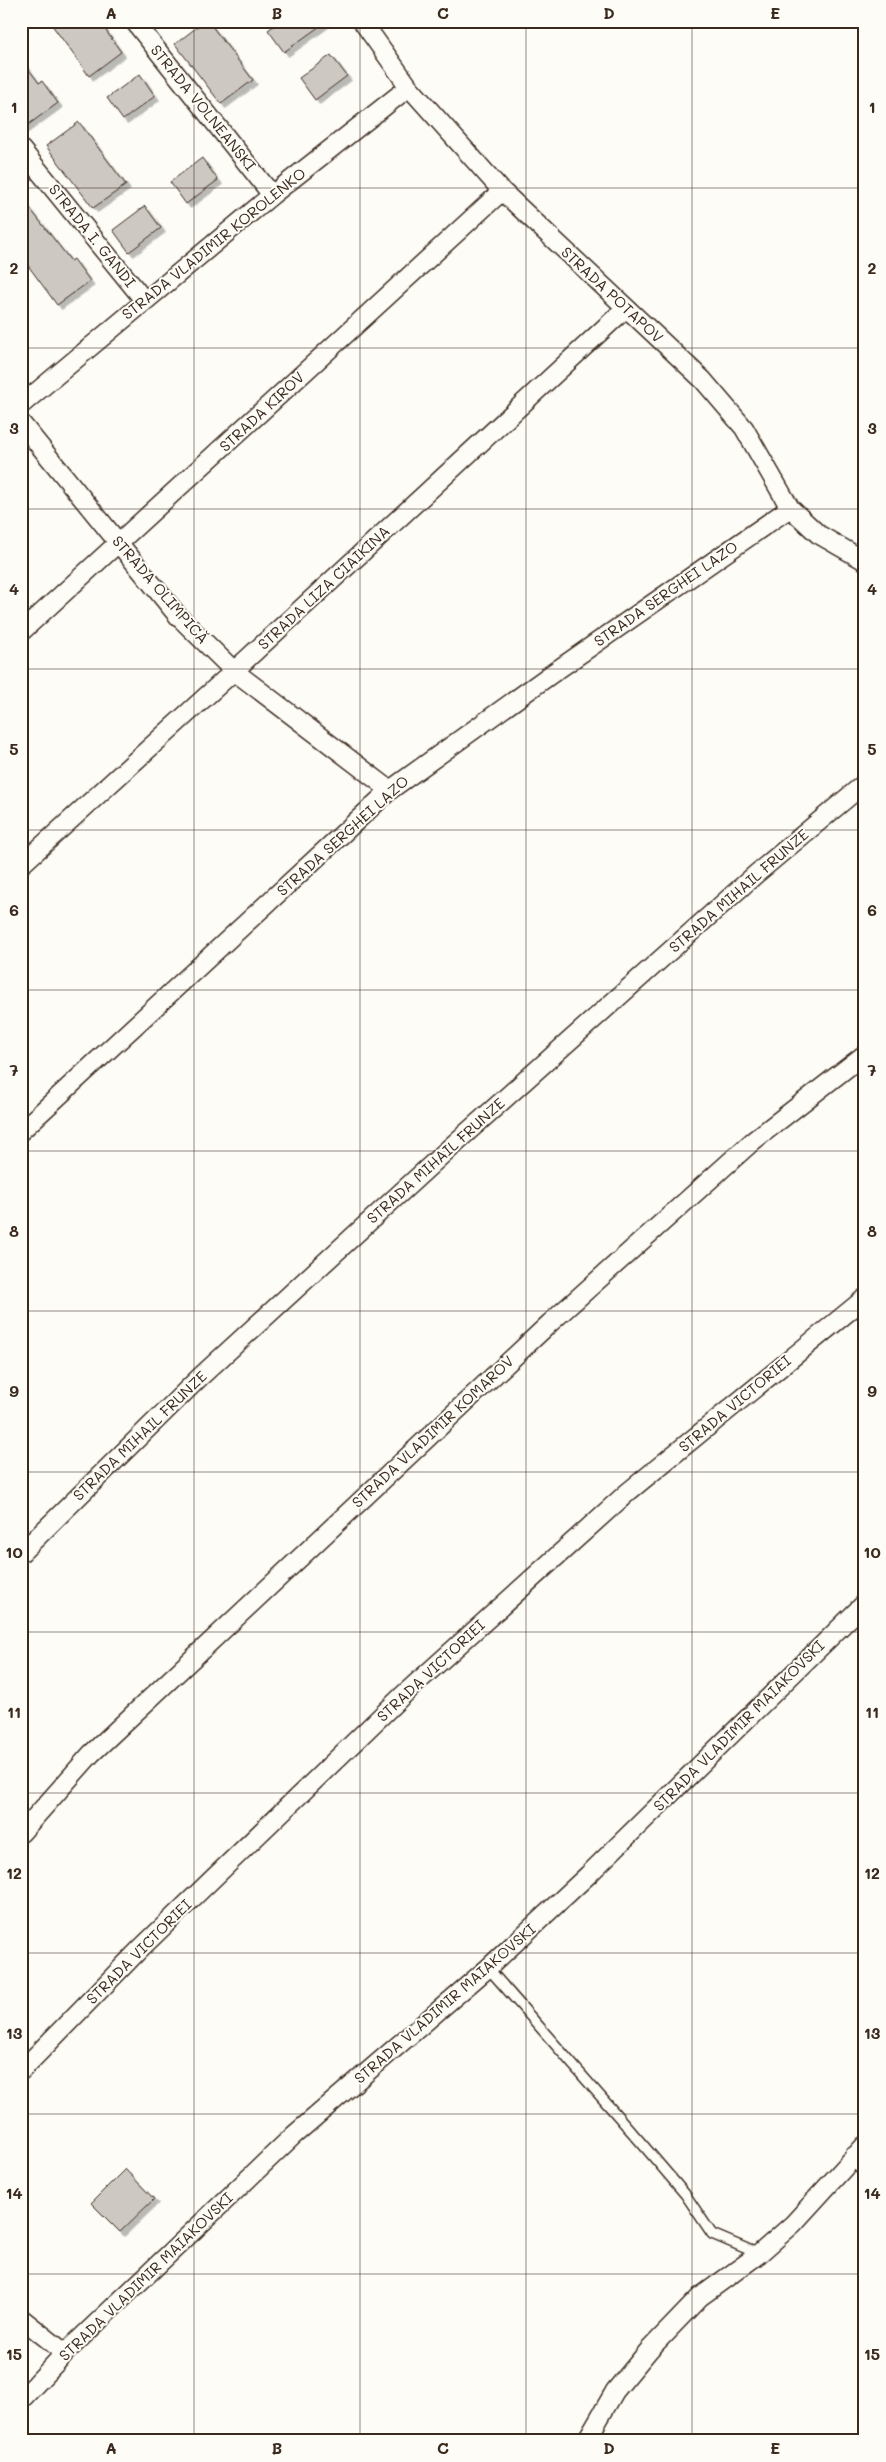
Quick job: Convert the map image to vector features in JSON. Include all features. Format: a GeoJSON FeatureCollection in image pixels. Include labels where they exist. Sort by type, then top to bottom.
{"type":"FeatureCollection","features":[{"type":"Feature","properties":{"kind":"street","name":"STRADA VOLNEANSKI"},"geometry":{"type":"LineString","coordinates":[[134,21],[272,195]]}},
{"type":"Feature","properties":{"kind":"street","name":"STRADA POTAPOV"},"geometry":{"type":"LineString","coordinates":[[362,21],[409,87],[502,191],[625,309],[703,380],[744,428],[790,508],[818,534],[865,561]]}},
{"type":"Feature","properties":{"kind":"street","name":"STRADA VLADIMIR KOROLENKO"},"geometry":{"type":"LineString","coordinates":[[21,404],[272,195],[409,87]]}},
{"type":"Feature","properties":{"kind":"street","name":"STRADA I. GANDI"},"geometry":{"type":"LineString","coordinates":[[21,149],[144,300]]}},
{"type":"Feature","properties":{"kind":"street","name":"STRADA KIROV"},"geometry":{"type":"LineString","coordinates":[[21,632],[502,191]]}},
{"type":"Feature","properties":{"kind":"street","name":"STRADA LIZA CIAIKINA"},"geometry":{"type":"LineString","coordinates":[[21,865],[234,671],[625,309]]}},
{"type":"Feature","properties":{"kind":"street","name":"STRADA OLIMPICĂ"},"geometry":{"type":"LineString","coordinates":[[21,423],[178,616],[234,671],[390,790]]}},
{"type":"Feature","properties":{"kind":"street","name":"STRADA SERGHEI LAZO"},"geometry":{"type":"LineString","coordinates":[[21,1131],[390,790],[550,675],[790,508]]}},
{"type":"Feature","properties":{"kind":"street","name":"STRADA MIHAIL FRUNZE"},"geometry":{"type":"LineString","coordinates":[[21,1553],[200,1376],[444,1153],[756,874],[865,783]]}},
{"type":"Feature","properties":{"kind":"street","name":"STRADA VLADIMIR KOMAROV"},"geometry":{"type":"LineString","coordinates":[[21,1833],[91,1754],[550,1323],[753,1141],[865,1054]]}},
{"type":"Feature","properties":{"kind":"street","name":"STRADA VICTORIEI"},"geometry":{"type":"LineString","coordinates":[[21,2071],[140,1949],[402,1696],[628,1492],[865,1298]]}},
{"type":"Feature","properties":{"kind":"street","name":"STRADA VLADIMIR MAIAKOVSKI"},"geometry":{"type":"LineString","coordinates":[[21,2400],[65,2353],[294,2135],[488,1968],[588,1875],[865,1603]]}},
{"type":"Feature","properties":{"kind":"street"},"geometry":{"type":"LineString","coordinates":[[586,2441],[615,2391],[650,2350],[700,2297],[758,2254],[793,2224],[861,2157]]}},
{"type":"Feature","properties":{"kind":"street"},"geometry":{"type":"LineString","coordinates":[[21,2318],[65,2353]]}},
{"type":"Feature","properties":{"kind":"lane"},"geometry":{"type":"LineString","coordinates":[[488,1968],[685,2194],[712,2234],[758,2254]]}},
{"type":"Feature","properties":{"kind":"building"},"geometry":{"type":"Polygon","coordinates":[[[49,21],[99,21],[121,52],[89,76],[49,21]]]}},
{"type":"Feature","properties":{"kind":"building"},"geometry":{"type":"Polygon","coordinates":[[[205,21],[208,21],[253,80],[221,104],[175,44],[205,21]]]}},
{"type":"Feature","properties":{"kind":"building"},"geometry":{"type":"Polygon","coordinates":[[[281,21],[327,21],[284,52],[268,30],[281,21]]]}},
{"type":"Feature","properties":{"kind":"building"},"geometry":{"type":"Polygon","coordinates":[[[331,55],[347,76],[315,100],[299,78],[331,55]]]}},
{"type":"Feature","properties":{"kind":"building"},"geometry":{"type":"Polygon","coordinates":[[[21,59],[39,83],[42,81],[58,103],[21,130],[21,59]]]}},
{"type":"Feature","properties":{"kind":"building"},"geometry":{"type":"Polygon","coordinates":[[[140,74],[155,96],[123,120],[107,98],[140,74]]]}},
{"type":"Feature","properties":{"kind":"building"},"geometry":{"type":"Polygon","coordinates":[[[79,122],[126,185],[93,208],[46,146],[79,122]]]}},
{"type":"Feature","properties":{"kind":"building"},"geometry":{"type":"Polygon","coordinates":[[[202,158],[218,180],[186,204],[170,182],[202,158]]]}},
{"type":"Feature","properties":{"kind":"building"},"geometry":{"type":"Polygon","coordinates":[[[21,197],[71,261],[74,259],[90,281],[57,305],[21,256],[21,197]]]}},
{"type":"Feature","properties":{"kind":"building"},"geometry":{"type":"Polygon","coordinates":[[[145,206],[161,228],[129,252],[113,230],[145,206]]]}},
{"type":"Feature","properties":{"kind":"building"},"geometry":{"type":"Polygon","coordinates":[[[125,2169],[154,2199],[120,2232],[91,2203],[125,2169]]]}}]}
